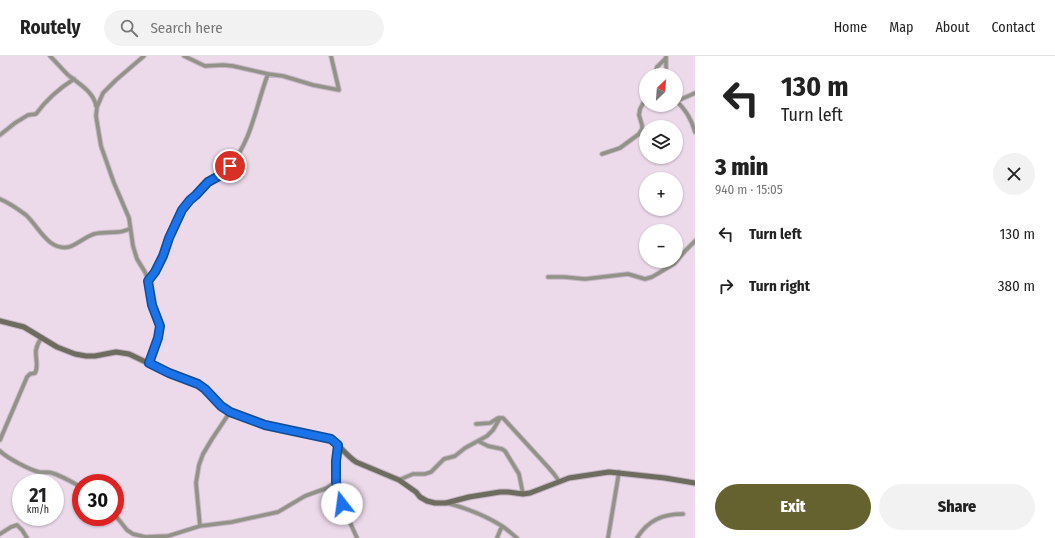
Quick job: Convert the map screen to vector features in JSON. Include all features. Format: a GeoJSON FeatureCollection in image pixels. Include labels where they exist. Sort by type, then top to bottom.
{"type":"FeatureCollection","features":[{"type":"Feature","properties":{"kind":"street"},"geometry":{"type":"LineString","coordinates":[[50,56],[90,93],[96,102],[96,116],[101,146],[114,184],[129,218],[135,253],[145,272],[152,305],[160,326],[158,338],[149,363]]}},
{"type":"Feature","properties":{"kind":"street"},"geometry":{"type":"LineString","coordinates":[[96,107],[104,93],[116,80],[144,56]]}},
{"type":"Feature","properties":{"kind":"street"},"geometry":{"type":"LineString","coordinates":[[184,56],[205,66],[227,65],[283,76],[313,85],[339,90],[331,56]]}},
{"type":"Feature","properties":{"kind":"street"},"geometry":{"type":"LineString","coordinates":[[657,68],[666,57]]}},
{"type":"Feature","properties":{"kind":"street"},"geometry":{"type":"LineString","coordinates":[[666,57],[666,68]]}},
{"type":"Feature","properties":{"kind":"street"},"geometry":{"type":"LineString","coordinates":[[148,281],[155,272],[163,256],[169,238],[182,210],[208,182],[219,176],[230,166],[240,151],[251,128],[268,74]]}},
{"type":"Feature","properties":{"kind":"street"},"geometry":{"type":"LineString","coordinates":[[0,135],[28,115],[36,114],[42,106],[66,84],[74,79]]}},
{"type":"Feature","properties":{"kind":"street"},"geometry":{"type":"LineString","coordinates":[[683,97],[695,93]]}},
{"type":"Feature","properties":{"kind":"street"},"geometry":{"type":"LineString","coordinates":[[683,108],[687,113],[695,132]]}},
{"type":"Feature","properties":{"kind":"street"},"geometry":{"type":"LineString","coordinates":[[602,154],[620,148],[639,134],[642,129],[640,112]]}},
{"type":"Feature","properties":{"kind":"street"},"geometry":{"type":"LineString","coordinates":[[0,199],[27,216],[47,240],[57,246],[69,247],[92,234],[101,232],[118,232],[130,229]]}},
{"type":"Feature","properties":{"kind":"street"},"geometry":{"type":"LineString","coordinates":[[548,277],[585,279],[628,274],[644,279],[652,277],[674,264],[695,241]]}},
{"type":"Feature","properties":{"kind":"street"},"geometry":{"type":"LineString","coordinates":[[0,321],[24,327],[57,347],[75,354],[95,356],[123,352],[136,356],[169,373],[198,384],[205,389],[221,406],[230,412],[265,425],[331,439],[356,462],[399,480],[427,501],[460,506],[502,526],[517,538]]}},
{"type":"Feature","properties":{"kind":"street"},"geometry":{"type":"LineString","coordinates":[[0,440],[27,377],[30,374],[35,373],[37,369],[36,350],[42,337]]}},
{"type":"Feature","properties":{"kind":"street"},"geometry":{"type":"LineString","coordinates":[[200,526],[196,483],[199,465],[203,454],[230,412]]}},
{"type":"Feature","properties":{"kind":"street"},"geometry":{"type":"LineString","coordinates":[[399,480],[413,474],[425,474],[430,472],[442,461],[455,456],[465,448],[486,436],[493,430],[500,418]]}},
{"type":"Feature","properties":{"kind":"street"},"geometry":{"type":"LineString","coordinates":[[476,424],[490,423],[500,418]]}},
{"type":"Feature","properties":{"kind":"street"},"geometry":{"type":"LineString","coordinates":[[500,418],[504,419],[548,467],[558,481]]}},
{"type":"Feature","properties":{"kind":"street"},"geometry":{"type":"LineString","coordinates":[[478,441],[488,446],[505,451],[518,474],[523,494]]}},
{"type":"Feature","properties":{"kind":"street"},"geometry":{"type":"LineString","coordinates":[[338,445],[336,482],[342,504],[357,538]]}},
{"type":"Feature","properties":{"kind":"street"},"geometry":{"type":"LineString","coordinates":[[0,451],[13,460],[31,469],[39,472],[51,473],[72,483]]}},
{"type":"Feature","properties":{"kind":"street"},"geometry":{"type":"LineString","coordinates":[[446,503],[469,497],[500,492],[523,494],[530,493],[558,481],[578,476],[609,472],[619,472],[631,475],[665,478],[695,483]]}},
{"type":"Feature","properties":{"kind":"street"},"geometry":{"type":"LineString","coordinates":[[608,538],[619,472]]}},
{"type":"Feature","properties":{"kind":"street"},"geometry":{"type":"LineString","coordinates":[[124,526],[133,534],[145,537],[168,536],[200,526],[232,522],[278,512],[305,496],[326,488],[336,482]]}},
{"type":"Feature","properties":{"kind":"street"},"geometry":{"type":"LineString","coordinates":[[637,538],[642,530],[651,522],[665,516],[683,514]]}},
{"type":"Feature","properties":{"kind":"street"},"geometry":{"type":"LineString","coordinates":[[0,534],[17,525],[21,528],[27,538]]}},
{"type":"Feature","properties":{"kind":"street"},"geometry":{"type":"LineString","coordinates":[[497,538],[502,526]]}},
{"type":"Feature","properties":{"kind":"route"},"geometry":{"type":"LineString","coordinates":[[230,166],[219,176],[202,187],[182,210],[169,238],[163,256],[155,272],[148,281],[152,305],[160,326],[158,338],[149,363],[169,373],[198,384],[226,410],[244,418],[265,425],[331,439],[338,445],[336,482],[342,504]]}}]}
